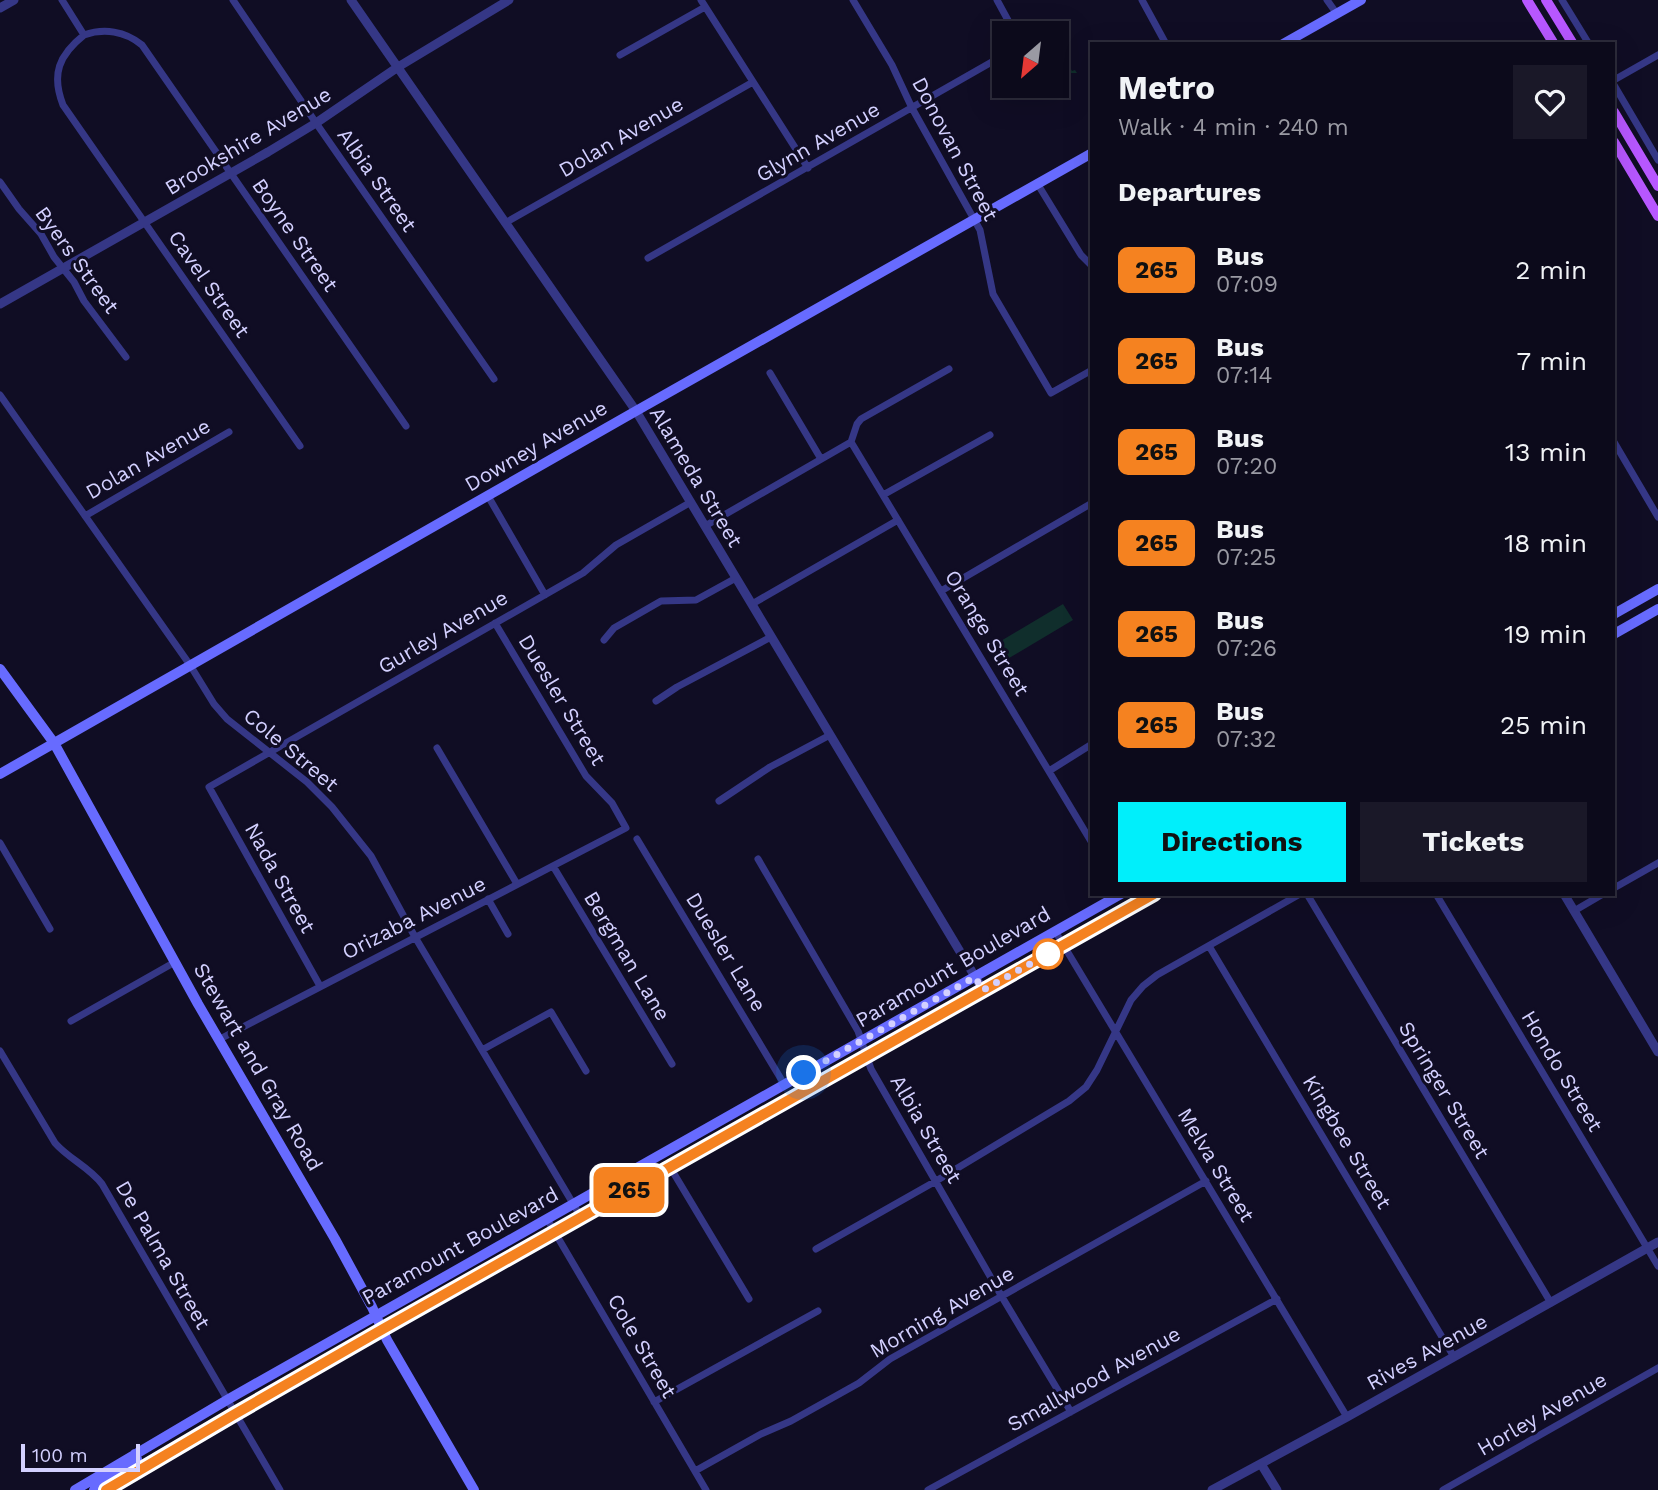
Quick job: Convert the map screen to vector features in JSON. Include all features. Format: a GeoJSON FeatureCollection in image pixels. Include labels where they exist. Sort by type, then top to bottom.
{"type":"FeatureCollection","features":[{"type":"Feature","properties":{"kind":"main road"},"geometry":{"type":"LineString","coordinates":[[1287,42],[1361,0]]}},
{"type":"Feature","properties":{"kind":"main road"},"geometry":{"type":"LineString","coordinates":[[1527,0],[1552,42]]}},
{"type":"Feature","properties":{"kind":"main road"},"geometry":{"type":"LineString","coordinates":[[1546,0],[1572,42]]}},
{"type":"Feature","properties":{"kind":"main road"},"geometry":{"type":"LineString","coordinates":[[1615,114],[1658,186]]}},
{"type":"Feature","properties":{"kind":"main road"},"geometry":{"type":"LineString","coordinates":[[1615,144],[1658,216]]}},
{"type":"Feature","properties":{"kind":"main road","name":"Downey Avenue"},"geometry":{"type":"LineString","coordinates":[[0,774],[1090,154]]}},
{"type":"Feature","properties":{"kind":"main road"},"geometry":{"type":"LineString","coordinates":[[1615,613],[1658,589]]}},
{"type":"Feature","properties":{"kind":"main road"},"geometry":{"type":"LineString","coordinates":[[1615,633],[1658,608]]}},
{"type":"Feature","properties":{"kind":"main road","name":"Stewart and Gray Road"},"geometry":{"type":"LineString","coordinates":[[0,668],[54,743],[218,1040],[339,1247],[474,1490]]}},
{"type":"Feature","properties":{"kind":"main road","name":"Paramount Boulevard"},"geometry":{"type":"LineString","coordinates":[[75,1490],[227,1400],[1118,896]]}},
{"type":"Feature","properties":{"kind":"main road"},"geometry":{"type":"LineString","coordinates":[[1109,919],[1122,901],[1122,896]]}},
{"type":"Feature","properties":{"kind":"main road","name":"Paramount Boulevard"},"geometry":{"type":"LineString","coordinates":[[106,1490],[383,1329],[1150,896]]}},
{"type":"Feature","properties":{"kind":"main road"},"geometry":{"type":"LineString","coordinates":[[93,1490],[132,1466],[137,1459],[135,1454]]}},
{"type":"Feature","properties":{"kind":"street"},"geometry":{"type":"LineString","coordinates":[[0,8],[13,0]]}},
{"type":"Feature","properties":{"kind":"street"},"geometry":{"type":"LineString","coordinates":[[62,0],[84,35]]}},
{"type":"Feature","properties":{"kind":"street","name":"Albia Street"},"geometry":{"type":"LineString","coordinates":[[233,0],[494,379]]}},
{"type":"Feature","properties":{"kind":"street","name":"Alameda Street"},"geometry":{"type":"LineString","coordinates":[[351,0],[636,411],[983,990]]}},
{"type":"Feature","properties":{"kind":"street","name":"Brookshire Avenue"},"geometry":{"type":"LineString","coordinates":[[0,304],[316,123],[398,67],[509,0]]}},
{"type":"Feature","properties":{"kind":"street","name":"Donovan Street"},"geometry":{"type":"LineString","coordinates":[[853,0],[892,65],[912,108],[980,230],[990,284],[998,304],[1051,393],[1090,371]]}},
{"type":"Feature","properties":{"kind":"street"},"geometry":{"type":"LineString","coordinates":[[997,0],[1008,21]]}},
{"type":"Feature","properties":{"kind":"street"},"geometry":{"type":"LineString","coordinates":[[1142,0],[1165,42]]}},
{"type":"Feature","properties":{"kind":"street"},"geometry":{"type":"LineString","coordinates":[[1327,0],[1337,14]]}},
{"type":"Feature","properties":{"kind":"street"},"geometry":{"type":"LineString","coordinates":[[1565,1],[1588,42]]}},
{"type":"Feature","properties":{"kind":"street"},"geometry":{"type":"LineString","coordinates":[[620,55],[703,3],[808,168]]}},
{"type":"Feature","properties":{"kind":"street","name":"Boyne Street"},"geometry":{"type":"LineString","coordinates":[[84,35],[93,32],[116,32],[129,36],[142,45],[407,426]]}},
{"type":"Feature","properties":{"kind":"street","name":"Cavel Street"},"geometry":{"type":"LineString","coordinates":[[84,35],[66,51],[60,64],[58,93],[63,105],[300,446]]}},
{"type":"Feature","properties":{"kind":"street"},"geometry":{"type":"LineString","coordinates":[[1615,79],[1658,55]]}},
{"type":"Feature","properties":{"kind":"street","name":"Glynn Avenue"},"geometry":{"type":"LineString","coordinates":[[648,258],[992,62]]}},
{"type":"Feature","properties":{"kind":"street","name":"Dolan Avenue"},"geometry":{"type":"LineString","coordinates":[[505,223],[753,82]]}},
{"type":"Feature","properties":{"kind":"street"},"geometry":{"type":"LineString","coordinates":[[1615,87],[1658,160]]}},
{"type":"Feature","properties":{"kind":"street","name":"Byers Street"},"geometry":{"type":"LineString","coordinates":[[0,182],[18,209],[39,232],[84,301],[126,357]]}},
{"type":"Feature","properties":{"kind":"street"},"geometry":{"type":"LineString","coordinates":[[1037,183],[1081,255],[1090,264]]}},
{"type":"Feature","properties":{"kind":"street"},"geometry":{"type":"LineString","coordinates":[[705,526],[851,442],[861,419],[948,369]]}},
{"type":"Feature","properties":{"kind":"street"},"geometry":{"type":"LineString","coordinates":[[770,373],[821,459]]}},
{"type":"Feature","properties":{"kind":"street","name":"Cole Street"},"geometry":{"type":"LineString","coordinates":[[0,395],[190,665],[214,704],[242,733],[307,782],[354,832],[371,856],[415,937],[581,1217]]}},
{"type":"Feature","properties":{"kind":"street","name":"Dolan Avenue"},"geometry":{"type":"LineString","coordinates":[[85,516],[229,432]]}},
{"type":"Feature","properties":{"kind":"street"},"geometry":{"type":"LineString","coordinates":[[883,495],[990,435]]}},
{"type":"Feature","properties":{"kind":"street","name":"Orange Street"},"geometry":{"type":"LineString","coordinates":[[851,442],[1090,840]]}},
{"type":"Feature","properties":{"kind":"street"},"geometry":{"type":"LineString","coordinates":[[1615,444],[1658,517]]}},
{"type":"Feature","properties":{"kind":"street"},"geometry":{"type":"LineString","coordinates":[[488,496],[545,595]]}},
{"type":"Feature","properties":{"kind":"street","name":"Gurley Avenue"},"geometry":{"type":"LineString","coordinates":[[209,787],[591,568],[618,544],[691,502]]}},
{"type":"Feature","properties":{"kind":"street"},"geometry":{"type":"LineString","coordinates":[[941,591],[1090,504]]}},
{"type":"Feature","properties":{"kind":"street"},"geometry":{"type":"LineString","coordinates":[[752,604],[898,520]]}},
{"type":"Feature","properties":{"kind":"street"},"geometry":{"type":"LineString","coordinates":[[604,640],[614,628],[661,601],[696,600],[736,578]]}},
{"type":"Feature","properties":{"kind":"street","name":"Duesler Street"},"geometry":{"type":"LineString","coordinates":[[495,623],[586,776],[612,803],[626,828]]}},
{"type":"Feature","properties":{"kind":"street"},"geometry":{"type":"LineString","coordinates":[[656,701],[771,637]]}},
{"type":"Feature","properties":{"kind":"street"},"geometry":{"type":"LineString","coordinates":[[719,801],[770,767],[830,735]]}},
{"type":"Feature","properties":{"kind":"street"},"geometry":{"type":"LineString","coordinates":[[1049,771],[1090,745]]}},
{"type":"Feature","properties":{"kind":"street"},"geometry":{"type":"LineString","coordinates":[[437,748],[517,884]]}},
{"type":"Feature","properties":{"kind":"street","name":"Nada Street"},"geometry":{"type":"LineString","coordinates":[[209,787],[320,986]]}},
{"type":"Feature","properties":{"kind":"street","name":"Orizaba Avenue"},"geometry":{"type":"LineString","coordinates":[[218,1040],[626,828]]}},
{"type":"Feature","properties":{"kind":"street","name":"Duesler Lane"},"geometry":{"type":"LineString","coordinates":[[637,839],[784,1084]]}},
{"type":"Feature","properties":{"kind":"street"},"geometry":{"type":"LineString","coordinates":[[0,843],[50,929]]}},
{"type":"Feature","properties":{"kind":"street","name":"Albia Street"},"geometry":{"type":"LineString","coordinates":[[758,859],[858,1031],[871,1069],[1071,1412]]}},
{"type":"Feature","properties":{"kind":"street"},"geometry":{"type":"LineString","coordinates":[[1615,887],[1658,863]]}},
{"type":"Feature","properties":{"kind":"street","name":"Bergman Lane"},"geometry":{"type":"LineString","coordinates":[[553,866],[671,1064]]}},
{"type":"Feature","properties":{"kind":"street"},"geometry":{"type":"LineString","coordinates":[[816,1249],[936,1181],[1078,1095],[1092,1079],[1131,1000],[1143,986],[1157,975],[1296,896]]}},
{"type":"Feature","properties":{"kind":"street","name":"Springer Street"},"geometry":{"type":"LineString","coordinates":[[1308,896],[1551,1303]]}},
{"type":"Feature","properties":{"kind":"street","name":"Hondo Street"},"geometry":{"type":"LineString","coordinates":[[1437,896],[1658,1266]]}},
{"type":"Feature","properties":{"kind":"street"},"geometry":{"type":"LineString","coordinates":[[1565,896],[1658,1052]]}},
{"type":"Feature","properties":{"kind":"street"},"geometry":{"type":"LineString","coordinates":[[1574,911],[1600,896]]}},
{"type":"Feature","properties":{"kind":"street"},"geometry":{"type":"LineString","coordinates":[[488,899],[508,934]]}},
{"type":"Feature","properties":{"kind":"street","name":"Melva Street"},"geometry":{"type":"LineString","coordinates":[[1055,931],[1347,1417]]}},
{"type":"Feature","properties":{"kind":"street","name":"Kingbee Street"},"geometry":{"type":"LineString","coordinates":[[1209,946],[1454,1357]]}},
{"type":"Feature","properties":{"kind":"street"},"geometry":{"type":"LineString","coordinates":[[71,1021],[175,962]]}},
{"type":"Feature","properties":{"kind":"street"},"geometry":{"type":"LineString","coordinates":[[482,1050],[551,1012],[586,1071]]}},
{"type":"Feature","properties":{"kind":"street","name":"De Palma Street"},"geometry":{"type":"LineString","coordinates":[[0,1051],[55,1143],[88,1169],[102,1184],[280,1490]]}},
{"type":"Feature","properties":{"kind":"street"},"geometry":{"type":"LineString","coordinates":[[670,1167],[749,1299]]}},
{"type":"Feature","properties":{"kind":"street","name":"Morning Avenue"},"geometry":{"type":"LineString","coordinates":[[695,1471],[861,1382],[890,1359],[1206,1181]]}},
{"type":"Feature","properties":{"kind":"street","name":"Cole Street"},"geometry":{"type":"LineString","coordinates":[[547,1219],[706,1490]]}},
{"type":"Feature","properties":{"kind":"street","name":"Rives Avenue"},"geometry":{"type":"LineString","coordinates":[[1212,1490],[1658,1242]]}},
{"type":"Feature","properties":{"kind":"street","name":"Smallwood Avenue"},"geometry":{"type":"LineString","coordinates":[[928,1490],[1277,1299]]}},
{"type":"Feature","properties":{"kind":"street"},"geometry":{"type":"LineString","coordinates":[[654,1402],[818,1311]]}},
{"type":"Feature","properties":{"kind":"street","name":"Horley Avenue"},"geometry":{"type":"LineString","coordinates":[[1443,1490],[1658,1368]]}},
{"type":"Feature","properties":{"kind":"street"},"geometry":{"type":"LineString","coordinates":[[1261,1464],[1277,1490]]}},
{"type":"Feature","properties":{"kind":"green space"},"geometry":{"type":"Polygon","coordinates":[[[1063,604],[1073,620],[999,664],[989,648],[1063,604]]]}},
{"type":"Feature","properties":{"kind":"bus line","name":"265"},"geometry":{"type":"LineString","coordinates":[[106,1490],[383,1329],[1150,896]]}},
{"type":"Feature","properties":{"kind":"route"},"geometry":{"type":"LineString","coordinates":[[804,1073],[975,977],[983,990],[1048,954]]}}]}
